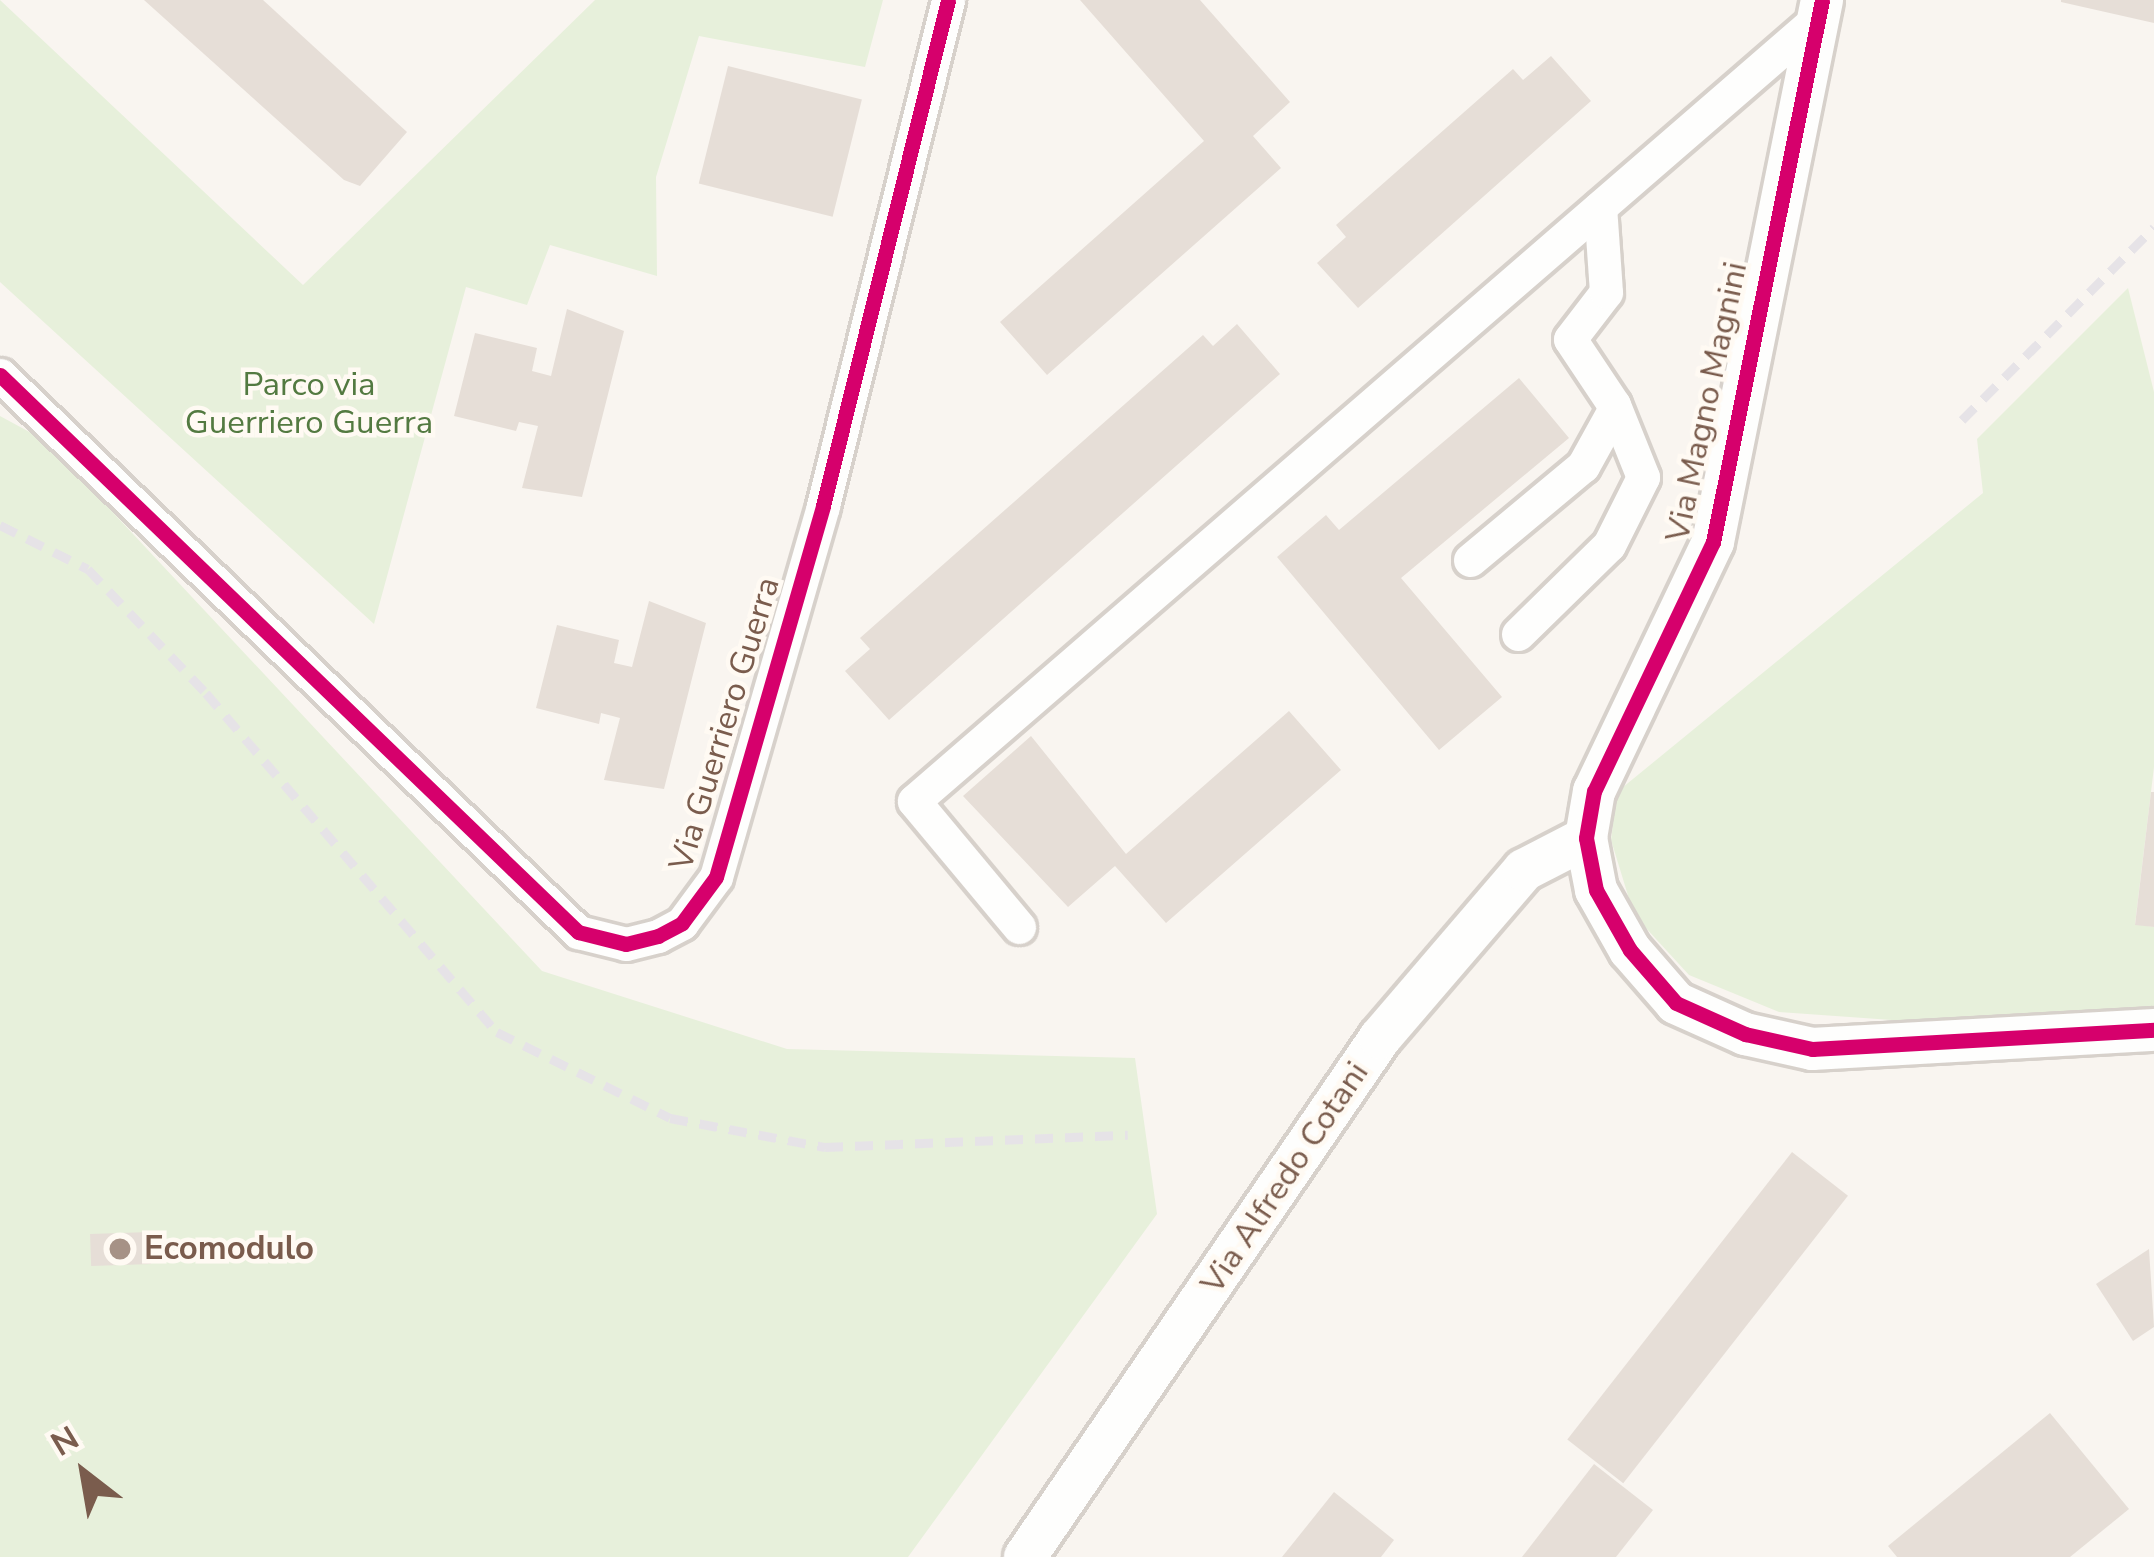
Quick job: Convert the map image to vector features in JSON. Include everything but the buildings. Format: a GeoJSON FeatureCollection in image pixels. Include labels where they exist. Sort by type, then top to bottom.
{"type":"FeatureCollection","features":[{"type":"Feature","properties":{"kind":"street","name":"Via Guerriero Guerra"},"geometry":{"type":"LineString","coordinates":[[0,375],[578,932],[626,944],[658,936],[682,923],[716,877],[823,506],[948,0]]}},
{"type":"Feature","properties":{"kind":"street","name":"Via Magno Magnini"},"geometry":{"type":"LineString","coordinates":[[1018,927],[914,801],[1600,207],[1819,10]]}},
{"type":"Feature","properties":{"kind":"street","name":"Via Magno Magnini"},"geometry":{"type":"LineString","coordinates":[[1819,10],[1713,542],[1594,791],[1586,838],[1596,890],[1630,950],[1676,1003],[1745,1034],[1812,1048],[2154,1030]]}},
{"type":"Feature","properties":{"kind":"street","name":"Via Magno Magnini"},"geometry":{"type":"LineString","coordinates":[[1518,634],[1609,545],[1643,477],[1616,408],[1570,339],[1606,292],[1600,207]]}},
{"type":"Feature","properties":{"kind":"street"},"geometry":{"type":"LineString","coordinates":[[1470,560],[1583,466],[1616,408]]}},
{"type":"Feature","properties":{"kind":"street","name":"Via Alfredo Cotani"},"geometry":{"type":"LineString","coordinates":[[1025,1557],[1380,1038],[1524,870],[1586,838]]}},
{"type":"Feature","properties":{"kind":"green space","name":"Parco via Guerriero Guerra"},"geometry":{"type":"Polygon","coordinates":[[[0,0],[303,285],[595,0],[883,0],[865,67],[699,36],[656,177],[657,276],[550,245],[527,305],[466,287],[374,624],[0,282],[0,0]]]}},
{"type":"Feature","properties":{"kind":"green space"},"geometry":{"type":"Polygon","coordinates":[[[2128,288],[2154,392],[2154,767],[2135,924],[2154,927],[2154,1006],[1934,1023],[1779,1012],[1689,975],[1634,915],[1611,840],[1617,792],[1983,493],[1977,439],[2128,288]]]}},
{"type":"Feature","properties":{"kind":"green space"},"geometry":{"type":"Polygon","coordinates":[[[0,416],[46,441],[542,971],[787,1049],[1135,1058],[1157,1214],[908,1557],[0,1557],[0,416]]]}},
{"type":"Feature","properties":{"kind":"railway"},"geometry":{"type":"LineString","coordinates":[[1962,420],[2154,227]]}},
{"type":"Feature","properties":{"kind":"railway"},"geometry":{"type":"LineString","coordinates":[[0,525],[88,569],[206,693],[497,1032],[670,1118],[825,1147],[1128,1135]]}},
{"type":"Feature","properties":{"kind":"cycle path"},"geometry":{"type":"LineString","coordinates":[[0,375],[578,932],[626,944],[658,936],[682,923],[716,877],[823,506],[948,0]]}},
{"type":"Feature","properties":{"kind":"cycle path"},"geometry":{"type":"LineString","coordinates":[[1822,0],[1713,542],[1594,791],[1586,838],[1596,890],[1630,950],[1676,1003],[1745,1034],[1812,1049],[2154,1030]]}},
{"type":"Feature","properties":{"kind":"place","name":"Ecomodulo"},"geometry":{"type":"Point","coordinates":[120,1249]}}]}
